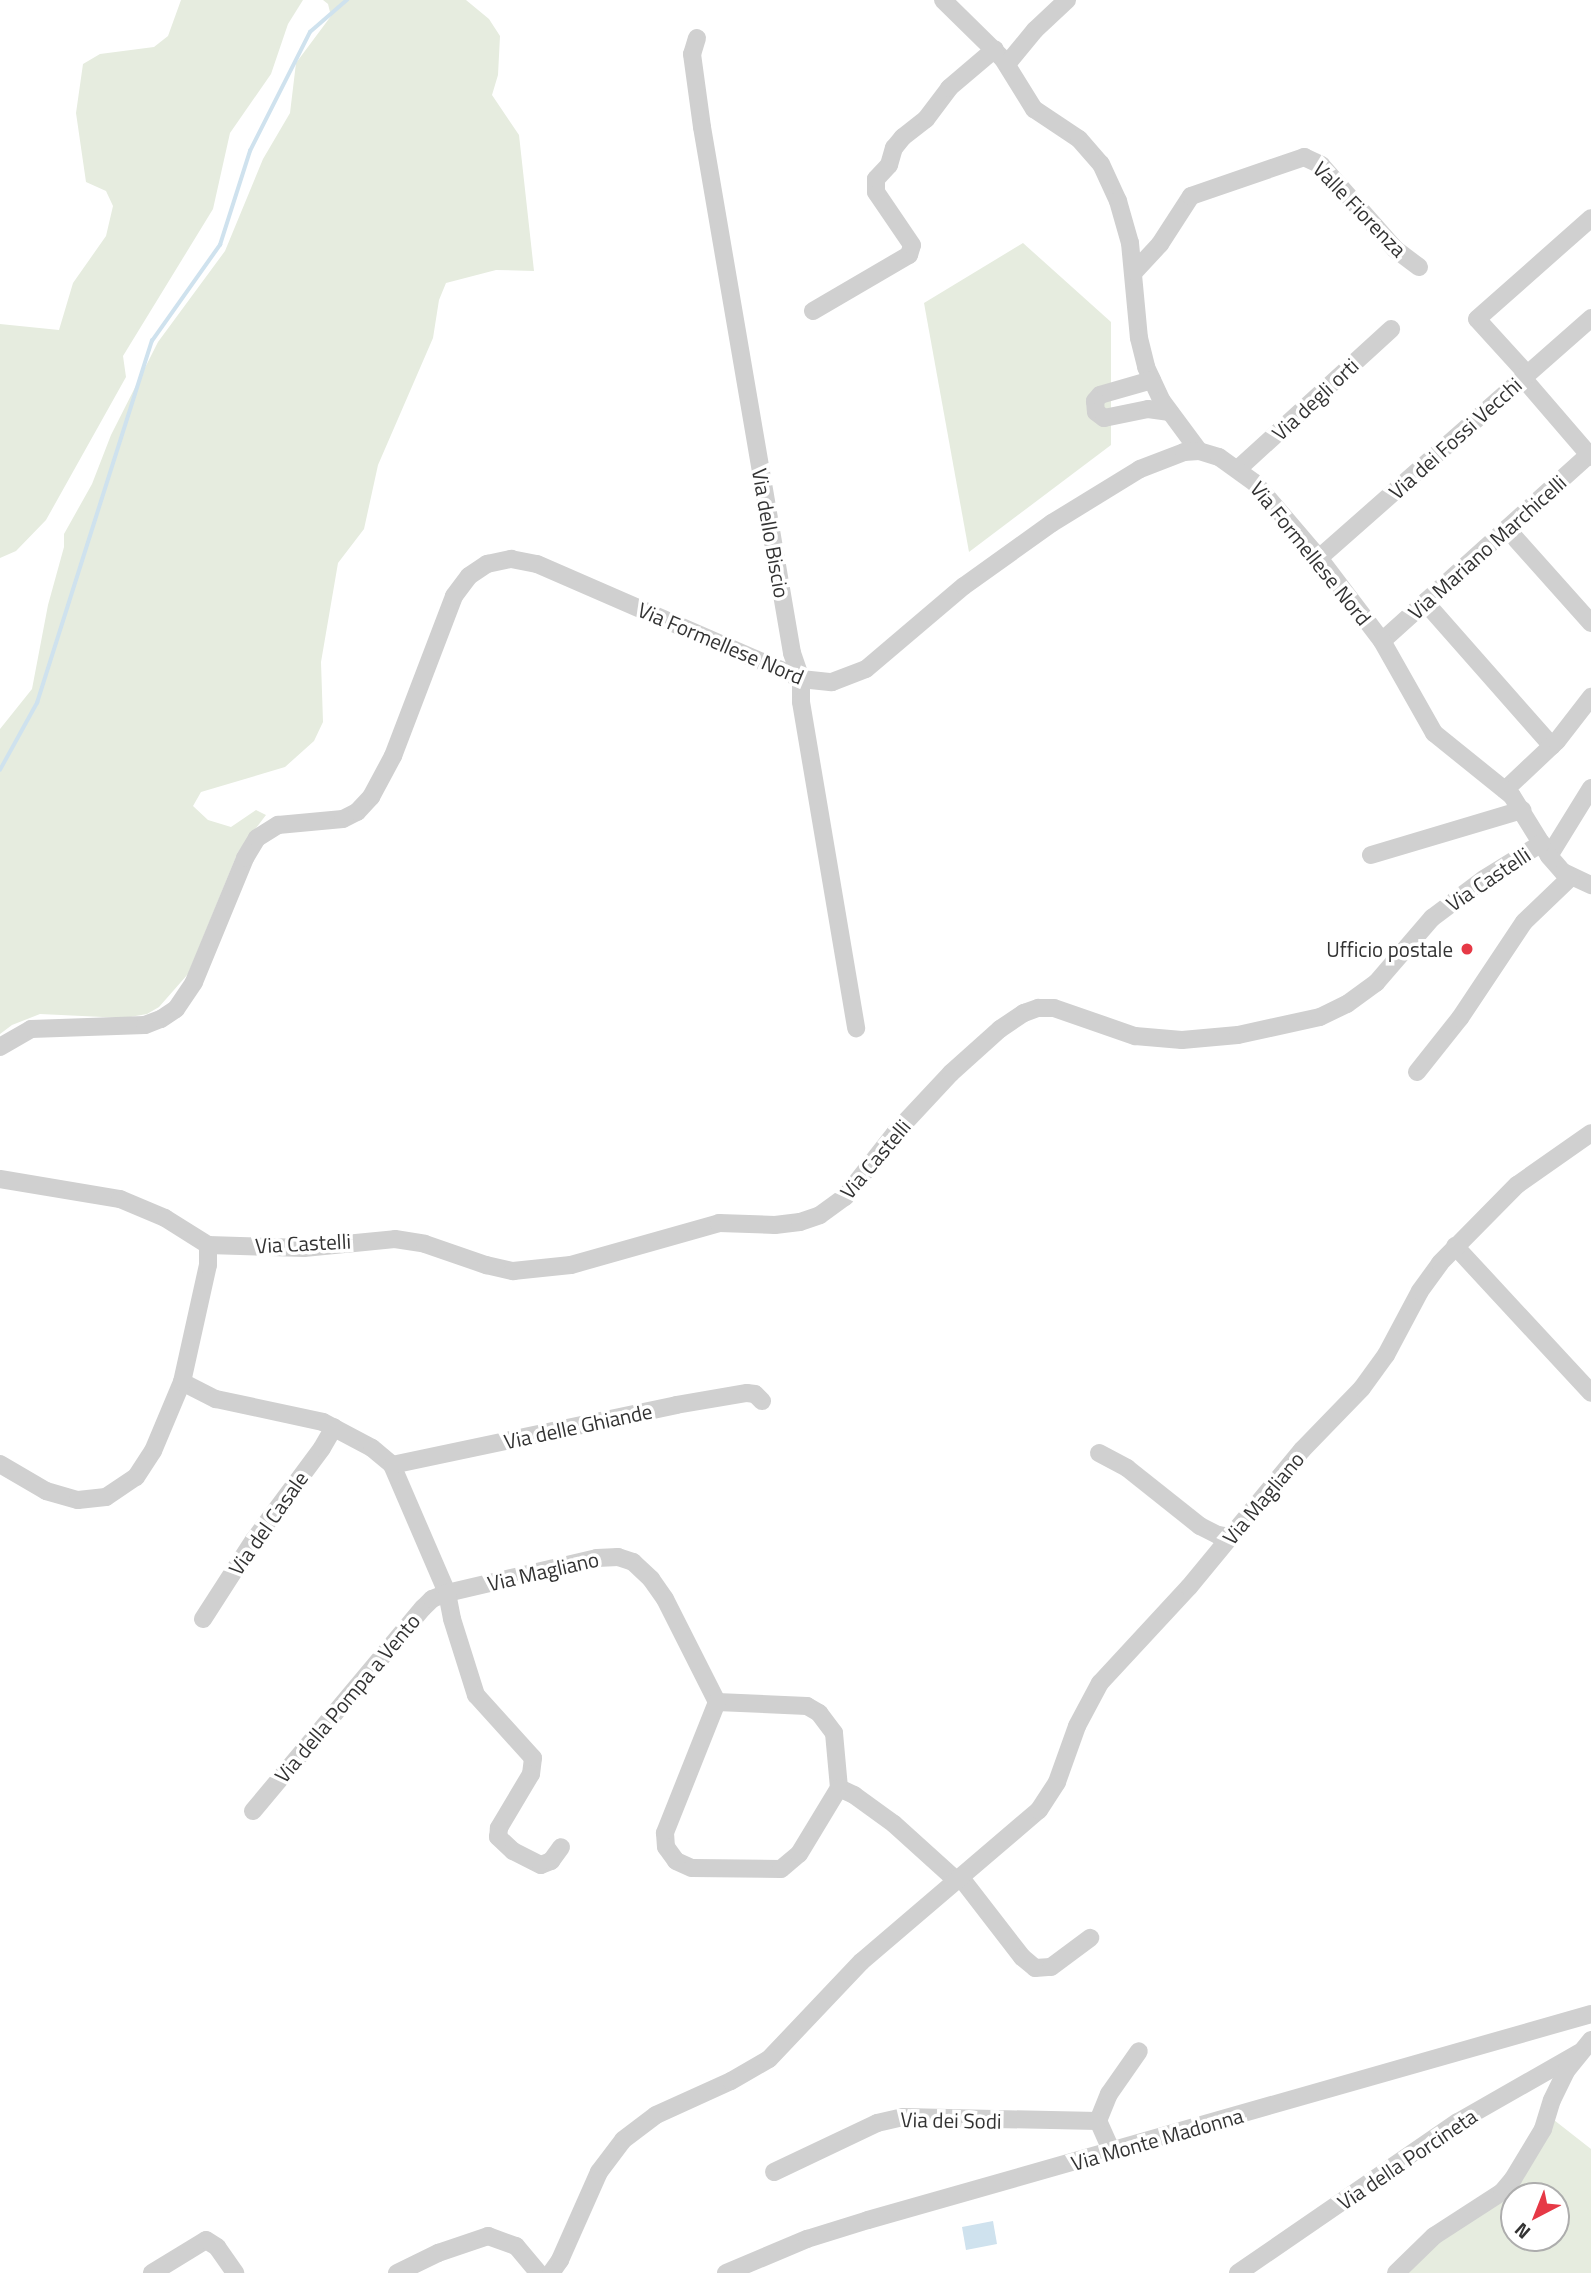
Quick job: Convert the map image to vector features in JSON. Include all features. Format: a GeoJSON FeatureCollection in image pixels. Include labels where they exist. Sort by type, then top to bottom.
{"type":"FeatureCollection","features":[{"type":"Feature","properties":{"kind":"street"},"geometry":{"type":"LineString","coordinates":[[943,0],[995,49],[1034,109],[1079,139],[1101,163],[1126,225],[1134,272],[1140,345],[1152,380],[1170,412],[1199,451]]}},
{"type":"Feature","properties":{"kind":"street"},"geometry":{"type":"LineString","coordinates":[[1007,64],[1035,30],[1067,0]]}},
{"type":"Feature","properties":{"kind":"street","name":"Via dello Biscio"},"geometry":{"type":"LineString","coordinates":[[697,38],[692,54],[702,127],[792,653],[801,679],[801,702],[856,1028]]}},
{"type":"Feature","properties":{"kind":"street"},"geometry":{"type":"LineString","coordinates":[[813,311],[909,255],[912,245],[876,192],[876,180],[889,165],[894,148],[902,137],[926,119],[949,88],[995,49]]}},
{"type":"Feature","properties":{"kind":"street","name":"Valle Fiorenza"},"geometry":{"type":"LineString","coordinates":[[1134,272],[1160,244],[1191,196],[1304,157],[1321,164],[1395,249],[1419,267]]}},
{"type":"Feature","properties":{"kind":"street"},"geometry":{"type":"LineString","coordinates":[[1590,455],[1477,318],[1591,218]]}},
{"type":"Feature","properties":{"kind":"street","name":"Via dei Fossi Vecchi"},"geometry":{"type":"LineString","coordinates":[[1319,558],[1591,318]]}},
{"type":"Feature","properties":{"kind":"street","name":"Via degli orti"},"geometry":{"type":"LineString","coordinates":[[1239,468],[1391,329]]}},
{"type":"Feature","properties":{"kind":"street"},"geometry":{"type":"LineString","coordinates":[[1152,380],[1100,394],[1095,401],[1096,412],[1104,418],[1148,409],[1170,412]]}},
{"type":"Feature","properties":{"kind":"street","name":"Via Formellese Nord"},"geometry":{"type":"LineString","coordinates":[[0,1047],[34,1028],[139,1026],[162,1019],[176,1009],[194,982],[245,858],[257,838],[278,825],[343,819],[356,812],[371,797],[393,756],[454,596],[470,576],[487,564],[516,559],[544,566],[801,679],[825,683],[857,675],[964,586],[1052,523],[1150,463],[1180,453],[1199,451],[1219,457],[1239,468],[1319,558],[1382,641],[1434,733],[1505,790],[1522,810],[1545,850],[1571,877]]}},
{"type":"Feature","properties":{"kind":"street","name":"Via Mariano Marchicelli"},"geometry":{"type":"LineString","coordinates":[[1382,641],[1590,455]]}},
{"type":"Feature","properties":{"kind":"street"},"geometry":{"type":"LineString","coordinates":[[1507,529],[1591,623]]}},
{"type":"Feature","properties":{"kind":"street"},"geometry":{"type":"LineString","coordinates":[[1425,602],[1552,746]]}},
{"type":"Feature","properties":{"kind":"street"},"geometry":{"type":"LineString","coordinates":[[1505,790],[1579,717],[1591,697]]}},
{"type":"Feature","properties":{"kind":"street"},"geometry":{"type":"LineString","coordinates":[[1545,850],[1591,788]]}},
{"type":"Feature","properties":{"kind":"street"},"geometry":{"type":"LineString","coordinates":[[1371,855],[1522,810]]}},
{"type":"Feature","properties":{"kind":"street","name":"Via Castelli"},"geometry":{"type":"LineString","coordinates":[[0,1179],[120,1199],[165,1218],[208,1244],[304,1248],[395,1239],[425,1244],[500,1269],[528,1270],[583,1262],[719,1223],[775,1225],[808,1220],[826,1212],[845,1197],[895,1133],[943,1081],[1003,1026],[1024,1013],[1038,1007],[1054,1008],[1135,1036],[1182,1040],[1224,1037],[1320,1017],[1348,1004],[1376,983],[1432,918],[1484,879],[1545,850]]}},
{"type":"Feature","properties":{"kind":"street"},"geometry":{"type":"LineString","coordinates":[[1417,1072],[1460,1018],[1524,922],[1571,877],[1591,885]]}},
{"type":"Feature","properties":{"kind":"street","name":"Via Magliano"},"geometry":{"type":"LineString","coordinates":[[551,2273],[560,2260],[598,2172],[623,2140],[656,2115],[731,2081],[769,2059],[861,1962],[1045,1804],[1060,1776],[1082,1715],[1100,1684],[1179,1599],[1294,1459],[1368,1380],[1398,1335],[1427,1281],[1455,1246],[1517,1185],[1591,1133]]}},
{"type":"Feature","properties":{"kind":"street"},"geometry":{"type":"LineString","coordinates":[[0,1464],[32,1485],[60,1496],[88,1501],[110,1496],[132,1481],[147,1461],[182,1382],[208,1265],[208,1244]]}},
{"type":"Feature","properties":{"kind":"street"},"geometry":{"type":"LineString","coordinates":[[1455,1246],[1591,1394]]}},
{"type":"Feature","properties":{"kind":"street"},"geometry":{"type":"LineString","coordinates":[[182,1382],[216,1399],[334,1427],[368,1444],[392,1465],[447,1593],[452,1619],[476,1695],[533,1758],[531,1774],[499,1828],[498,1837],[513,1851],[541,1865],[551,1861],[561,1847]]}},
{"type":"Feature","properties":{"kind":"street","name":"Via delle Ghiande"},"geometry":{"type":"LineString","coordinates":[[392,1465],[688,1403],[747,1393],[755,1394],[762,1401]]}},
{"type":"Feature","properties":{"kind":"street","name":"Via del Casale"},"geometry":{"type":"LineString","coordinates":[[203,1619],[254,1539],[322,1448],[334,1427]]}},
{"type":"Feature","properties":{"kind":"street"},"geometry":{"type":"LineString","coordinates":[[1099,1453],[1127,1468],[1200,1526],[1218,1535],[1231,1536]]}},
{"type":"Feature","properties":{"kind":"street","name":"Via Magliano"},"geometry":{"type":"LineString","coordinates":[[447,1593],[597,1558],[618,1557],[630,1560],[648,1576],[665,1599],[717,1702]]}},
{"type":"Feature","properties":{"kind":"street","name":"Via della Pompa a Vento"},"geometry":{"type":"LineString","coordinates":[[253,1811],[423,1608],[447,1593]]}},
{"type":"Feature","properties":{"kind":"street"},"geometry":{"type":"LineString","coordinates":[[717,1702],[807,1706],[820,1713],[834,1733],[839,1788],[799,1854],[781,1869],[699,1868],[680,1864],[667,1850],[665,1833],[717,1702]]}},
{"type":"Feature","properties":{"kind":"street"},"geometry":{"type":"LineString","coordinates":[[839,1788],[854,1795],[901,1830],[959,1879],[1022,1957],[1035,1968],[1051,1967],[1090,1938]]}},
{"type":"Feature","properties":{"kind":"street","name":"Via Monte Madonna"},"geometry":{"type":"LineString","coordinates":[[726,2273],[807,2239],[1591,2014]]}},
{"type":"Feature","properties":{"kind":"street"},"geometry":{"type":"LineString","coordinates":[[1396,2273],[1434,2236],[1502,2192],[1513,2179],[1534,2148],[1559,2084],[1585,2046]]}},
{"type":"Feature","properties":{"kind":"street","name":"Via della Porcineta"},"geometry":{"type":"LineString","coordinates":[[1238,2273],[1458,2122],[1585,2046]]}},
{"type":"Feature","properties":{"kind":"street"},"geometry":{"type":"LineString","coordinates":[[1112,2152],[1098,2121],[1114,2086],[1139,2051]]}},
{"type":"Feature","properties":{"kind":"street","name":"Via dei Sodi"},"geometry":{"type":"LineString","coordinates":[[774,2172],[877,2123],[903,2117],[1098,2121]]}},
{"type":"Feature","properties":{"kind":"street"},"geometry":{"type":"LineString","coordinates":[[397,2273],[438,2253],[488,2236],[516,2246],[539,2273]]}},
{"type":"Feature","properties":{"kind":"street"},"geometry":{"type":"LineString","coordinates":[[152,2273],[197,2244],[209,2241],[235,2273]]}},
{"type":"Feature","properties":{"kind":"shaded area"},"geometry":{"type":"Polygon","coordinates":[[[181,0],[303,0],[288,24],[271,74],[230,133],[213,209],[123,356],[126,377],[46,520],[16,551],[0,558],[0,324],[59,330],[73,283],[106,236],[113,206],[106,191],[86,182],[76,113],[83,64],[100,54],[154,47],[168,36],[181,0]]]}},
{"type":"Feature","properties":{"kind":"shaded area"},"geometry":{"type":"Polygon","coordinates":[[[323,0],[466,0],[489,19],[500,36],[498,75],[492,95],[519,135],[534,271],[496,270],[446,283],[439,300],[433,338],[378,465],[364,529],[338,563],[321,662],[323,722],[314,741],[285,767],[201,792],[193,806],[208,820],[231,827],[256,810],[266,815],[238,852],[188,974],[159,1007],[147,1014],[124,1018],[40,1014],[12,1025],[0,1034],[0,729],[32,689],[48,605],[64,547],[64,534],[92,484],[111,435],[158,342],[225,251],[263,159],[290,113],[296,63],[331,16],[328,4],[323,0]]]}},
{"type":"Feature","properties":{"kind":"shaded area"},"geometry":{"type":"Polygon","coordinates":[[[1023,243],[1111,322],[1111,445],[969,552],[924,303],[1023,243]]]}},
{"type":"Feature","properties":{"kind":"shaded area"},"geometry":{"type":"Polygon","coordinates":[[[1554,2120],[1591,2149],[1591,2273],[1407,2273],[1421,2255],[1500,2201],[1500,2252],[1570,2252],[1570,2182],[1516,2182],[1554,2120]]]}},
{"type":"Feature","properties":{"kind":"water"},"geometry":{"type":"Polygon","coordinates":[[[993,2221],[997,2244],[966,2250],[962,2227],[993,2221]]]}},
{"type":"Feature","properties":{"kind":"waterway"},"geometry":{"type":"LineString","coordinates":[[0,770],[37,703],[152,341],[220,245],[250,151],[310,32],[347,0]]}},
{"type":"Feature","properties":{"kind":"place","name":"Ufficio postale"},"geometry":{"type":"Point","coordinates":[1467,949]}}]}
